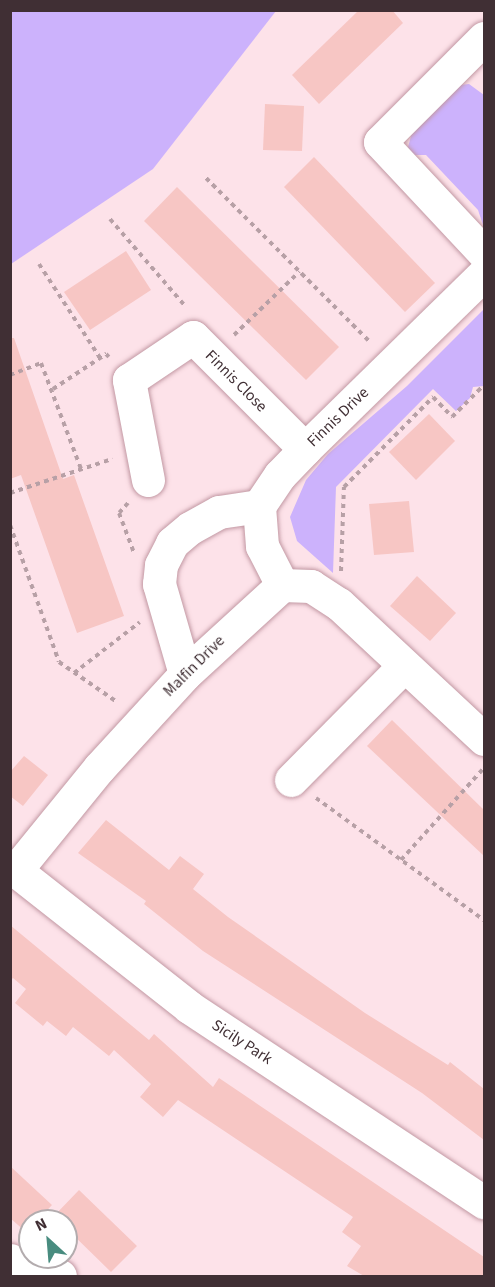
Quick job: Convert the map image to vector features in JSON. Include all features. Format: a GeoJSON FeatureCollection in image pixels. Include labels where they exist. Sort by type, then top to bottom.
{"type":"FeatureCollection","features":[{"type":"Feature","properties":{"kind":"street"},"geometry":{"type":"LineString","coordinates":[[479,54],[380,142],[484,253]]}},
{"type":"Feature","properties":{"kind":"street","name":"Finnis Drive"},"geometry":{"type":"LineString","coordinates":[[259,506],[280,475],[305,449],[484,274]]}},
{"type":"Feature","properties":{"kind":"street","name":"Finnis Close"},"geometry":{"type":"LineString","coordinates":[[129,380],[202,347],[305,449]]}},
{"type":"Feature","properties":{"kind":"street"},"geometry":{"type":"LineString","coordinates":[[129,380],[146,464]]}},
{"type":"Feature","properties":{"kind":"street"},"geometry":{"type":"LineString","coordinates":[[185,674],[162,593],[161,565],[172,543],[190,528],[219,512],[259,506],[262,546],[282,585],[311,586],[339,604],[404,667],[484,739]]}},
{"type":"Feature","properties":{"kind":"street","name":"Malfin Drive"},"geometry":{"type":"LineString","coordinates":[[13,868],[185,674],[282,585]]}},
{"type":"Feature","properties":{"kind":"street"},"geometry":{"type":"LineString","coordinates":[[291,780],[404,667]]}},
{"type":"Feature","properties":{"kind":"street","name":"Sicily Park"},"geometry":{"type":"LineString","coordinates":[[13,868],[189,1007],[484,1202]]}},
{"type":"Feature","properties":{"kind":"street"},"geometry":{"type":"LineString","coordinates":[[10,1260],[50,1276]]}},
{"type":"Feature","properties":{"kind":"path"},"geometry":{"type":"LineString","coordinates":[[206,178],[393,364]]}},
{"type":"Feature","properties":{"kind":"path"},"geometry":{"type":"LineString","coordinates":[[110,219],[185,302],[202,347],[299,272]]}},
{"type":"Feature","properties":{"kind":"path"},"geometry":{"type":"LineString","coordinates":[[39,264],[99,358]]}},
{"type":"Feature","properties":{"kind":"path"},"geometry":{"type":"LineString","coordinates":[[53,389],[106,354],[129,380]]}},
{"type":"Feature","properties":{"kind":"path"},"geometry":{"type":"LineString","coordinates":[[10,375],[41,363],[53,389],[81,469]]}},
{"type":"Feature","properties":{"kind":"path"},"geometry":{"type":"LineString","coordinates":[[339,604],[344,487],[433,397],[453,417],[484,384]]}},
{"type":"Feature","properties":{"kind":"path"},"geometry":{"type":"LineString","coordinates":[[10,493],[81,469],[146,464]]}},
{"type":"Feature","properties":{"kind":"path"},"geometry":{"type":"LineString","coordinates":[[74,673],[162,593],[140,571],[120,513],[146,464]]}},
{"type":"Feature","properties":{"kind":"path"},"geometry":{"type":"LineString","coordinates":[[10,525],[59,662],[142,720]]}},
{"type":"Feature","properties":{"kind":"path"},"geometry":{"type":"LineString","coordinates":[[401,860],[484,768]]}},
{"type":"Feature","properties":{"kind":"path"},"geometry":{"type":"LineString","coordinates":[[291,780],[484,920]]}},
{"type":"Feature","properties":{"kind":"shaded area"},"geometry":{"type":"Polygon","coordinates":[[[11,10],[276,11],[153,169],[11,264],[11,10]]]}},
{"type":"Feature","properties":{"kind":"shaded area"},"geometry":{"type":"Polygon","coordinates":[[[469,84],[484,95],[484,228],[478,210],[426,155],[412,155],[408,147],[413,129],[460,85],[469,84]]]}},
{"type":"Feature","properties":{"kind":"shaded area"},"geometry":{"type":"Polygon","coordinates":[[[484,309],[484,386],[473,387],[470,398],[456,411],[433,389],[336,487],[333,573],[297,541],[290,517],[306,480],[328,454],[407,386],[484,309]]]}},
{"type":"Feature","properties":{"kind":"building"},"geometry":{"type":"Polygon","coordinates":[[[359,10],[392,10],[403,23],[319,104],[292,75],[359,10]]]}},
{"type":"Feature","properties":{"kind":"building"},"geometry":{"type":"Polygon","coordinates":[[[265,104],[304,106],[302,151],[263,150],[265,104]]]}},
{"type":"Feature","properties":{"kind":"building"},"geometry":{"type":"Polygon","coordinates":[[[314,157],[435,283],[405,312],[284,187],[314,157]]]}},
{"type":"Feature","properties":{"kind":"building"},"geometry":{"type":"Polygon","coordinates":[[[177,187],[339,347],[306,380],[144,221],[177,187]]]}},
{"type":"Feature","properties":{"kind":"building"},"geometry":{"type":"Polygon","coordinates":[[[126,251],[151,290],[90,330],[64,292],[126,251]]]}},
{"type":"Feature","properties":{"kind":"building"},"geometry":{"type":"Polygon","coordinates":[[[10,338],[14,338],[63,479],[74,475],[124,616],[77,633],[21,475],[10,479],[10,338]]]}},
{"type":"Feature","properties":{"kind":"building"},"geometry":{"type":"Polygon","coordinates":[[[429,414],[455,441],[416,480],[389,452],[429,414]]]}},
{"type":"Feature","properties":{"kind":"building"},"geometry":{"type":"Polygon","coordinates":[[[409,501],[414,552],[374,555],[369,504],[409,501]]]}},
{"type":"Feature","properties":{"kind":"building"},"geometry":{"type":"Polygon","coordinates":[[[417,576],[456,613],[430,641],[390,606],[417,576]]]}},
{"type":"Feature","properties":{"kind":"building"},"geometry":{"type":"Polygon","coordinates":[[[392,720],[484,810],[484,856],[367,746],[392,720]]]}},
{"type":"Feature","properties":{"kind":"building"},"geometry":{"type":"Polygon","coordinates":[[[24,756],[48,775],[23,806],[10,796],[10,772],[24,756]]]}},
{"type":"Feature","properties":{"kind":"building"},"geometry":{"type":"Polygon","coordinates":[[[106,820],[169,870],[180,856],[204,874],[193,889],[228,917],[365,1013],[448,1065],[450,1062],[484,1089],[484,1140],[422,1093],[203,951],[144,904],[146,901],[78,853],[106,820]]]}},
{"type":"Feature","properties":{"kind":"building"},"geometry":{"type":"Polygon","coordinates":[[[10,925],[149,1040],[154,1034],[213,1087],[219,1078],[484,1257],[484,1276],[364,1276],[347,1266],[361,1246],[342,1232],[353,1217],[178,1100],[163,1117],[140,1097],[151,1084],[114,1050],[109,1056],[73,1027],[66,1036],[47,1021],[43,1026],[15,1003],[26,989],[13,978],[10,981],[10,925]]]}},
{"type":"Feature","properties":{"kind":"building"},"geometry":{"type":"Polygon","coordinates":[[[10,1166],[52,1205],[48,1209],[18,1209],[18,1225],[10,1218],[10,1166]]]}},
{"type":"Feature","properties":{"kind":"building"},"geometry":{"type":"Polygon","coordinates":[[[79,1190],[137,1246],[111,1272],[78,1240],[78,1209],[61,1209],[79,1190]]]}}]}
